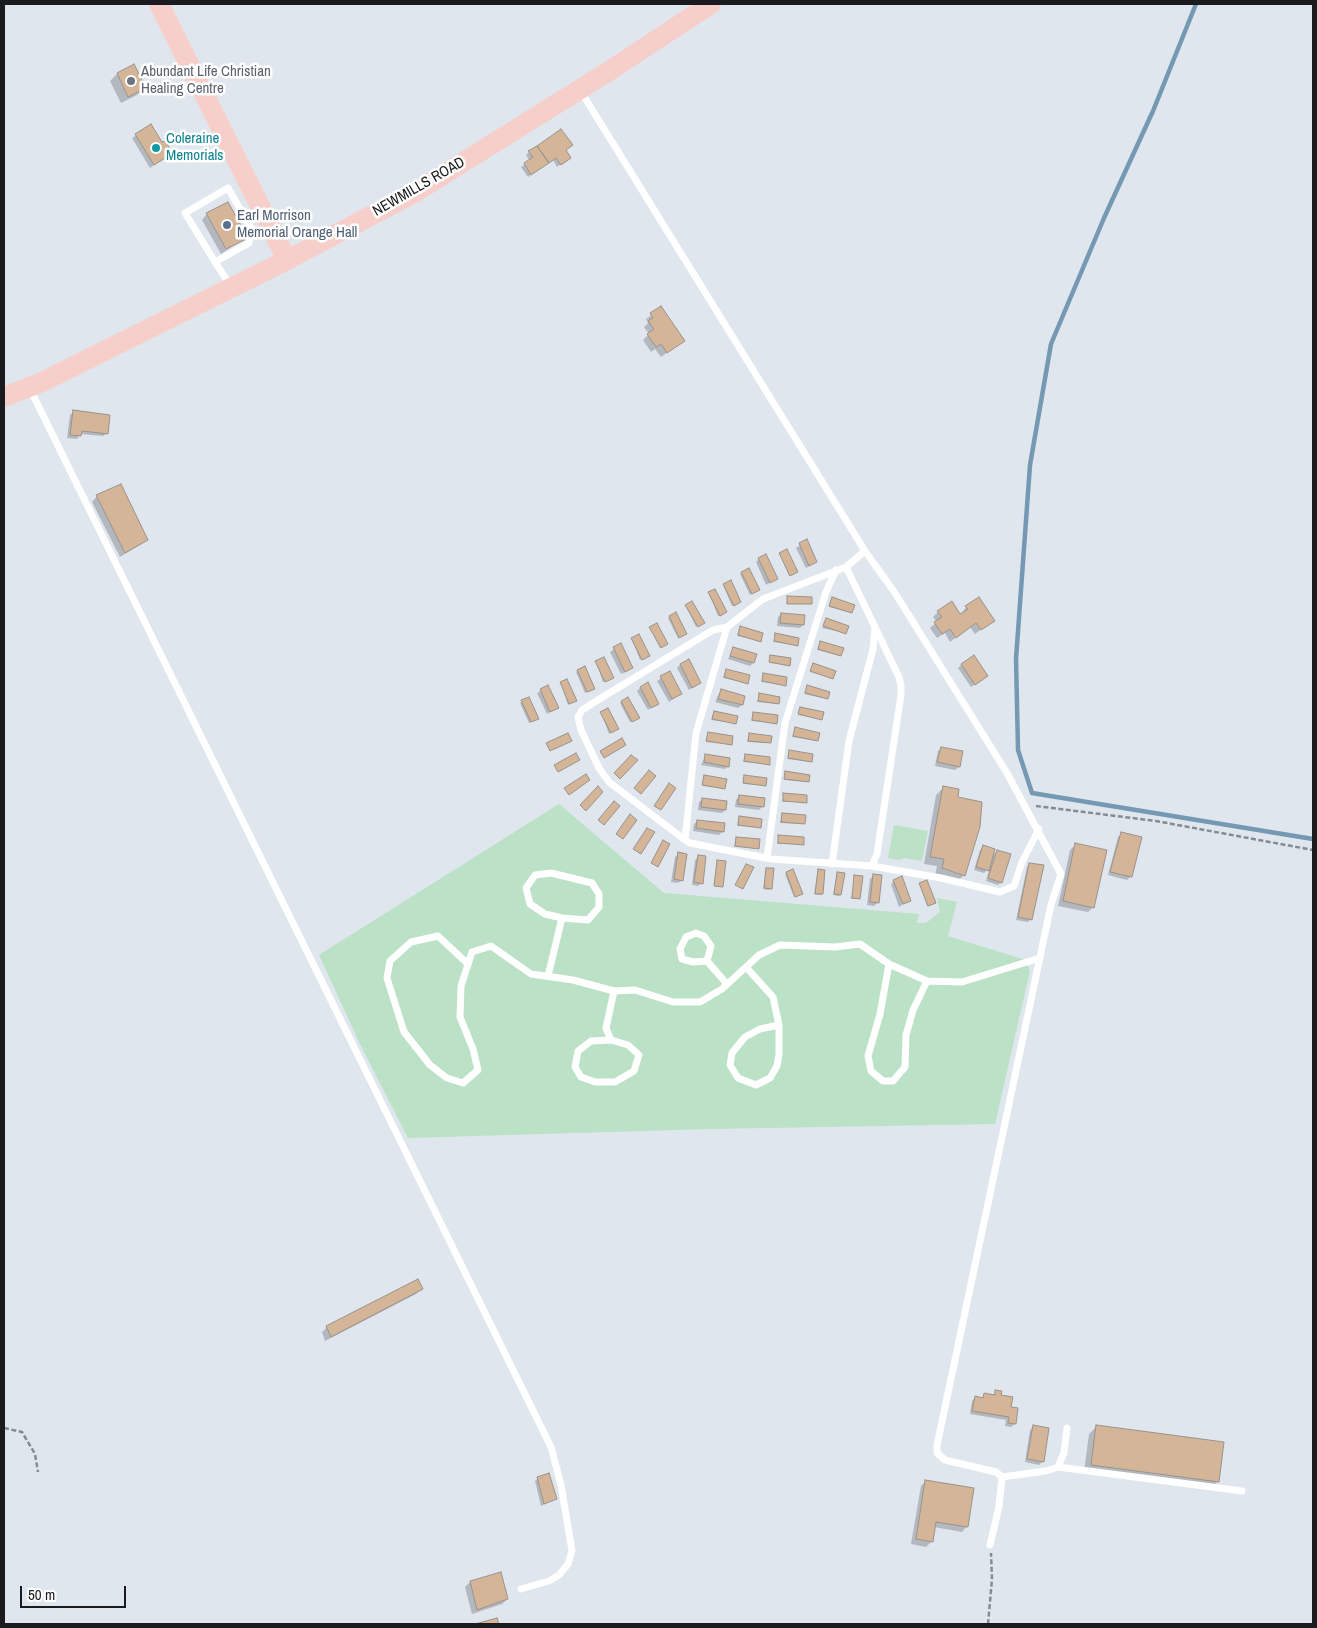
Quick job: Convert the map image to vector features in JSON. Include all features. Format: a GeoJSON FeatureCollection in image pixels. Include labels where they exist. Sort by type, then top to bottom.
{"type":"FeatureCollection","features":[{"type":"Feature","properties":{"kind":"street"},"geometry":{"type":"LineString","coordinates":[[159,4],[287,260]]}},
{"type":"Feature","properties":{"kind":"street","name":"NEWMILLS ROAD"},"geometry":{"type":"LineString","coordinates":[[4,396],[29,387],[231,288],[414,194],[580,90],[711,4]]}},
{"type":"Feature","properties":{"kind":"lane"},"geometry":{"type":"LineString","coordinates":[[580,90],[864,551],[895,593],[1025,805],[1061,874],[1051,905],[937,1445],[937,1453],[946,1460],[996,1472],[1002,1477],[1046,1471],[1058,1467],[1242,1491]]}},
{"type":"Feature","properties":{"kind":"lane"},"geometry":{"type":"LineString","coordinates":[[215,262],[249,243],[251,228],[228,188],[185,213],[215,262],[231,288]]}},
{"type":"Feature","properties":{"kind":"lane"},"geometry":{"type":"LineString","coordinates":[[29,387],[205,748],[282,898],[422,1189],[551,1447],[561,1485],[572,1551],[568,1564],[559,1575],[549,1581],[521,1589]]}},
{"type":"Feature","properties":{"kind":"lane"},"geometry":{"type":"LineString","coordinates":[[864,551],[846,567],[763,599],[727,627],[713,630],[582,710],[578,717],[584,738],[599,768],[609,782],[685,840],[698,846],[767,858],[872,866],[941,878],[1000,892],[1014,886],[1022,862],[1039,829]]}},
{"type":"Feature","properties":{"kind":"lane"},"geometry":{"type":"LineString","coordinates":[[846,567],[899,677],[901,695],[877,854],[872,866]]}},
{"type":"Feature","properties":{"kind":"lane"},"geometry":{"type":"LineString","coordinates":[[767,858],[785,723],[826,592],[836,570]]}},
{"type":"Feature","properties":{"kind":"lane"},"geometry":{"type":"LineString","coordinates":[[832,864],[849,741],[874,649],[875,626]]}},
{"type":"Feature","properties":{"kind":"lane"},"geometry":{"type":"LineString","coordinates":[[685,840],[696,733],[727,627]]}},
{"type":"Feature","properties":{"kind":"lane"},"geometry":{"type":"LineString","coordinates":[[551,873],[592,883],[596,889],[599,894],[599,908],[588,920],[562,918],[545,914],[530,904],[526,888],[535,875],[551,873]]}},
{"type":"Feature","properties":{"kind":"lane"},"geometry":{"type":"LineString","coordinates":[[548,976],[562,918]]}},
{"type":"Feature","properties":{"kind":"lane"},"geometry":{"type":"LineString","coordinates":[[707,962],[711,946],[704,936],[696,933],[686,937],[680,949],[682,959],[692,962],[707,962],[727,984]]}},
{"type":"Feature","properties":{"kind":"lane"},"geometry":{"type":"LineString","coordinates":[[468,964],[438,936],[410,942],[390,961],[387,978],[404,1032],[430,1065],[446,1078],[463,1083],[478,1070],[473,1049],[460,1017],[461,986],[472,952],[491,946],[531,974],[572,980],[614,991],[634,990],[673,1002],[700,1002],[727,984],[759,955],[780,945],[835,947],[860,944],[889,964],[927,982],[962,982],[1040,958]]}},
{"type":"Feature","properties":{"kind":"lane"},"geometry":{"type":"LineString","coordinates":[[889,964],[880,1014],[868,1056],[871,1071],[884,1081],[893,1082],[904,1067],[906,1035],[913,1010],[927,982]]}},
{"type":"Feature","properties":{"kind":"lane"},"geometry":{"type":"LineString","coordinates":[[746,967],[773,997],[779,1025],[777,1066],[770,1078],[756,1085],[738,1078],[730,1065],[732,1054],[745,1037],[760,1029],[779,1025]]}},
{"type":"Feature","properties":{"kind":"lane"},"geometry":{"type":"LineString","coordinates":[[611,1040],[606,1028],[614,991]]}},
{"type":"Feature","properties":{"kind":"lane"},"geometry":{"type":"LineString","coordinates":[[611,1040],[628,1045],[639,1055],[634,1071],[615,1082],[595,1082],[581,1077],[574,1067],[578,1051],[591,1041],[611,1040]]}},
{"type":"Feature","properties":{"kind":"lane"},"geometry":{"type":"LineString","coordinates":[[1058,1467],[1064,1453],[1067,1428]]}},
{"type":"Feature","properties":{"kind":"lane"},"geometry":{"type":"LineString","coordinates":[[990,1544],[1000,1507],[1002,1477]]}},
{"type":"Feature","properties":{"kind":"path"},"geometry":{"type":"LineString","coordinates":[[1025,805],[1156,822],[1313,850]]}},
{"type":"Feature","properties":{"kind":"path"},"geometry":{"type":"LineString","coordinates":[[4,1428],[22,1432],[35,1454],[38,1472]]}},
{"type":"Feature","properties":{"kind":"path"},"geometry":{"type":"LineString","coordinates":[[988,1624],[992,1579],[990,1544]]}},
{"type":"Feature","properties":{"kind":"green space"},"geometry":{"type":"Polygon","coordinates":[[[559,804],[664,893],[919,914],[917,923],[926,923],[940,912],[937,898],[957,902],[948,936],[1026,960],[1030,971],[995,1124],[709,1129],[408,1138],[360,1044],[319,955],[559,804]]]}},
{"type":"Feature","properties":{"kind":"green space"},"geometry":{"type":"Polygon","coordinates":[[[894,825],[928,831],[922,861],[888,858],[894,825]]]}},
{"type":"Feature","properties":{"kind":"building","name":"Abundant Life Christian Healing Centre"},"geometry":{"type":"Polygon","coordinates":[[[134,64],[146,88],[128,97],[117,73],[134,64]]]}},
{"type":"Feature","properties":{"kind":"building","name":"Coleraine Memorials"},"geometry":{"type":"Polygon","coordinates":[[[151,124],[162,142],[165,141],[173,153],[154,165],[135,134],[151,124]]]}},
{"type":"Feature","properties":{"kind":"building"},"geometry":{"type":"Polygon","coordinates":[[[561,129],[573,145],[566,150],[571,158],[561,165],[556,158],[549,163],[537,146],[561,129]]]}},
{"type":"Feature","properties":{"kind":"building"},"geometry":{"type":"Polygon","coordinates":[[[537,146],[549,163],[531,175],[524,163],[533,157],[528,151],[537,146]]]}},
{"type":"Feature","properties":{"kind":"building","name":"Earl Morrison Memorial Orange Hall"},"geometry":{"type":"Polygon","coordinates":[[[228,202],[248,238],[226,249],[206,213],[228,202]]]}},
{"type":"Feature","properties":{"kind":"building"},"geometry":{"type":"Polygon","coordinates":[[[661,306],[685,341],[667,353],[661,344],[656,347],[647,334],[654,329],[648,321],[653,318],[650,313],[661,306]]]}},
{"type":"Feature","properties":{"kind":"building"},"geometry":{"type":"Polygon","coordinates":[[[73,410],[110,415],[108,434],[82,431],[81,436],[70,435],[73,410]]]}},
{"type":"Feature","properties":{"kind":"building"},"geometry":{"type":"Polygon","coordinates":[[[121,484],[148,540],[125,553],[96,495],[121,484]]]}},
{"type":"Feature","properties":{"kind":"building"},"geometry":{"type":"Polygon","coordinates":[[[807,539],[817,562],[809,566],[799,543],[807,539]]]}},
{"type":"Feature","properties":{"kind":"building"},"geometry":{"type":"Polygon","coordinates":[[[787,549],[798,572],[790,576],[779,553],[787,549]]]}},
{"type":"Feature","properties":{"kind":"building"},"geometry":{"type":"Polygon","coordinates":[[[766,554],[778,579],[770,583],[758,558],[766,554]]]}},
{"type":"Feature","properties":{"kind":"building"},"geometry":{"type":"Polygon","coordinates":[[[749,568],[760,590],[752,594],[741,572],[749,568]]]}},
{"type":"Feature","properties":{"kind":"building"},"geometry":{"type":"Polygon","coordinates":[[[731,580],[741,602],[734,606],[723,584],[731,580]]]}},
{"type":"Feature","properties":{"kind":"building"},"geometry":{"type":"Polygon","coordinates":[[[715,589],[727,612],[720,616],[708,592],[715,589]]]}},
{"type":"Feature","properties":{"kind":"building"},"geometry":{"type":"Polygon","coordinates":[[[787,596],[812,597],[812,604],[787,604],[787,596]]]}},
{"type":"Feature","properties":{"kind":"building"},"geometry":{"type":"Polygon","coordinates":[[[832,597],[855,605],[852,613],[829,606],[832,597]]]}},
{"type":"Feature","properties":{"kind":"building"},"geometry":{"type":"Polygon","coordinates":[[[979,597],[995,621],[981,630],[976,623],[956,638],[950,629],[942,634],[934,622],[942,617],[937,611],[952,601],[960,614],[968,609],[965,606],[979,597]]]}},
{"type":"Feature","properties":{"kind":"building"},"geometry":{"type":"Polygon","coordinates":[[[692,601],[705,623],[698,627],[685,605],[692,601]]]}},
{"type":"Feature","properties":{"kind":"building"},"geometry":{"type":"Polygon","coordinates":[[[676,612],[687,634],[679,638],[669,616],[676,612]]]}},
{"type":"Feature","properties":{"kind":"building"},"geometry":{"type":"Polygon","coordinates":[[[781,613],[805,615],[804,625],[780,623],[781,613]]]}},
{"type":"Feature","properties":{"kind":"building"},"geometry":{"type":"Polygon","coordinates":[[[826,618],[849,626],[846,634],[823,626],[826,618]]]}},
{"type":"Feature","properties":{"kind":"building"},"geometry":{"type":"Polygon","coordinates":[[[657,623],[668,644],[661,648],[649,627],[657,623]]]}},
{"type":"Feature","properties":{"kind":"building"},"geometry":{"type":"Polygon","coordinates":[[[740,626],[763,633],[761,642],[738,635],[740,626]]]}},
{"type":"Feature","properties":{"kind":"building"},"geometry":{"type":"Polygon","coordinates":[[[775,633],[799,638],[798,646],[774,641],[775,633]]]}},
{"type":"Feature","properties":{"kind":"building"},"geometry":{"type":"Polygon","coordinates":[[[639,634],[650,656],[642,660],[631,638],[639,634]]]}},
{"type":"Feature","properties":{"kind":"building"},"geometry":{"type":"Polygon","coordinates":[[[820,641],[844,648],[841,656],[818,649],[820,641]]]}},
{"type":"Feature","properties":{"kind":"building"},"geometry":{"type":"Polygon","coordinates":[[[621,643],[633,668],[625,672],[613,647],[621,643]]]}},
{"type":"Feature","properties":{"kind":"building"},"geometry":{"type":"Polygon","coordinates":[[[733,647],[757,654],[754,663],[730,656],[733,647]]]}},
{"type":"Feature","properties":{"kind":"building"},"geometry":{"type":"Polygon","coordinates":[[[770,655],[791,658],[790,666],[769,662],[770,655]]]}},
{"type":"Feature","properties":{"kind":"building"},"geometry":{"type":"Polygon","coordinates":[[[974,655],[988,676],[975,685],[961,664],[974,655]]]}},
{"type":"Feature","properties":{"kind":"building"},"geometry":{"type":"Polygon","coordinates":[[[604,657],[614,678],[605,682],[595,661],[604,657]]]}},
{"type":"Feature","properties":{"kind":"building"},"geometry":{"type":"Polygon","coordinates":[[[689,659],[701,683],[692,688],[680,664],[689,659]]]}},
{"type":"Feature","properties":{"kind":"building"},"geometry":{"type":"Polygon","coordinates":[[[813,663],[836,671],[833,679],[810,671],[813,663]]]}},
{"type":"Feature","properties":{"kind":"building"},"geometry":{"type":"Polygon","coordinates":[[[585,666],[595,689],[587,692],[577,670],[585,666]]]}},
{"type":"Feature","properties":{"kind":"building"},"geometry":{"type":"Polygon","coordinates":[[[726,669],[750,675],[748,684],[724,677],[726,669]]]}},
{"type":"Feature","properties":{"kind":"building"},"geometry":{"type":"Polygon","coordinates":[[[670,671],[682,694],[672,699],[660,676],[670,671]]]}},
{"type":"Feature","properties":{"kind":"building"},"geometry":{"type":"Polygon","coordinates":[[[763,673],[787,677],[786,686],[762,681],[763,673]]]}},
{"type":"Feature","properties":{"kind":"building"},"geometry":{"type":"Polygon","coordinates":[[[567,679],[577,701],[569,704],[560,682],[567,679]]]}},
{"type":"Feature","properties":{"kind":"building"},"geometry":{"type":"Polygon","coordinates":[[[648,682],[659,704],[651,708],[640,687],[648,682]]]}},
{"type":"Feature","properties":{"kind":"building"},"geometry":{"type":"Polygon","coordinates":[[[548,685],[559,708],[550,712],[540,689],[548,685]]]}},
{"type":"Feature","properties":{"kind":"building"},"geometry":{"type":"Polygon","coordinates":[[[807,685],[830,692],[828,699],[805,693],[807,685]]]}},
{"type":"Feature","properties":{"kind":"building"},"geometry":{"type":"Polygon","coordinates":[[[721,689],[745,696],[743,705],[718,699],[721,689]]]}},
{"type":"Feature","properties":{"kind":"building"},"geometry":{"type":"Polygon","coordinates":[[[759,693],[780,697],[779,704],[758,701],[759,693]]]}},
{"type":"Feature","properties":{"kind":"building"},"geometry":{"type":"Polygon","coordinates":[[[529,697],[539,719],[531,722],[521,700],[529,697]]]}},
{"type":"Feature","properties":{"kind":"building"},"geometry":{"type":"Polygon","coordinates":[[[628,697],[640,718],[632,722],[621,701],[628,697]]]}},
{"type":"Feature","properties":{"kind":"building"},"geometry":{"type":"Polygon","coordinates":[[[800,707],[824,712],[822,720],[798,714],[800,707]]]}},
{"type":"Feature","properties":{"kind":"building"},"geometry":{"type":"Polygon","coordinates":[[[608,708],[619,729],[611,733],[600,712],[608,708]]]}},
{"type":"Feature","properties":{"kind":"building"},"geometry":{"type":"Polygon","coordinates":[[[714,711],[738,716],[736,724],[712,719],[714,711]]]}},
{"type":"Feature","properties":{"kind":"building"},"geometry":{"type":"Polygon","coordinates":[[[753,712],[778,715],[777,724],[752,720],[753,712]]]}},
{"type":"Feature","properties":{"kind":"building"},"geometry":{"type":"Polygon","coordinates":[[[795,727],[820,733],[818,741],[793,736],[795,727]]]}},
{"type":"Feature","properties":{"kind":"building"},"geometry":{"type":"Polygon","coordinates":[[[708,732],[733,736],[732,745],[706,741],[708,732]]]}},
{"type":"Feature","properties":{"kind":"building"},"geometry":{"type":"Polygon","coordinates":[[[568,733],[572,741],[550,751],[546,743],[568,733]]]}},
{"type":"Feature","properties":{"kind":"building"},"geometry":{"type":"Polygon","coordinates":[[[749,733],[772,736],[771,743],[748,741],[749,733]]]}},
{"type":"Feature","properties":{"kind":"building"},"geometry":{"type":"Polygon","coordinates":[[[622,738],[626,745],[604,758],[600,751],[622,738]]]}},
{"type":"Feature","properties":{"kind":"building"},"geometry":{"type":"Polygon","coordinates":[[[941,747],[963,751],[960,767],[937,762],[941,747]]]}},
{"type":"Feature","properties":{"kind":"building"},"geometry":{"type":"Polygon","coordinates":[[[789,750],[813,754],[812,762],[788,758],[789,750]]]}},
{"type":"Feature","properties":{"kind":"building"},"geometry":{"type":"Polygon","coordinates":[[[576,753],[580,760],[558,772],[554,765],[576,753]]]}},
{"type":"Feature","properties":{"kind":"building"},"geometry":{"type":"Polygon","coordinates":[[[705,754],[730,758],[729,767],[704,762],[705,754]]]}},
{"type":"Feature","properties":{"kind":"building"},"geometry":{"type":"Polygon","coordinates":[[[745,754],[770,757],[770,765],[744,761],[745,754]]]}},
{"type":"Feature","properties":{"kind":"building"},"geometry":{"type":"Polygon","coordinates":[[[631,755],[638,760],[620,779],[614,773],[631,755]]]}},
{"type":"Feature","properties":{"kind":"building"},"geometry":{"type":"Polygon","coordinates":[[[649,770],[656,776],[641,794],[634,788],[649,770]]]}},
{"type":"Feature","properties":{"kind":"building"},"geometry":{"type":"Polygon","coordinates":[[[785,771],[810,775],[809,782],[784,779],[785,771]]]}},
{"type":"Feature","properties":{"kind":"building"},"geometry":{"type":"Polygon","coordinates":[[[586,774],[590,780],[569,795],[564,788],[586,774]]]}},
{"type":"Feature","properties":{"kind":"building"},"geometry":{"type":"Polygon","coordinates":[[[704,775],[727,779],[725,789],[702,785],[704,775]]]}},
{"type":"Feature","properties":{"kind":"building"},"geometry":{"type":"Polygon","coordinates":[[[744,775],[767,778],[766,786],[743,783],[744,775]]]}},
{"type":"Feature","properties":{"kind":"building"},"geometry":{"type":"Polygon","coordinates":[[[669,783],[676,788],[661,810],[654,806],[669,783]]]}},
{"type":"Feature","properties":{"kind":"building"},"geometry":{"type":"Polygon","coordinates":[[[598,786],[603,792],[586,811],[580,805],[598,786]]]}},
{"type":"Feature","properties":{"kind":"building"},"geometry":{"type":"Polygon","coordinates":[[[943,786],[959,789],[958,797],[982,802],[980,827],[965,876],[942,868],[944,859],[930,857],[943,786]]]}},
{"type":"Feature","properties":{"kind":"building"},"geometry":{"type":"Polygon","coordinates":[[[783,793],[807,795],[807,803],[783,801],[783,793]]]}},
{"type":"Feature","properties":{"kind":"building"},"geometry":{"type":"Polygon","coordinates":[[[739,795],[765,798],[764,807],[738,804],[739,795]]]}},
{"type":"Feature","properties":{"kind":"building"},"geometry":{"type":"Polygon","coordinates":[[[702,798],[727,801],[726,810],[701,807],[702,798]]]}},
{"type":"Feature","properties":{"kind":"building"},"geometry":{"type":"Polygon","coordinates":[[[614,801],[620,806],[604,825],[598,820],[614,801]]]}},
{"type":"Feature","properties":{"kind":"building"},"geometry":{"type":"Polygon","coordinates":[[[782,813],[806,815],[805,824],[781,822],[782,813]]]}},
{"type":"Feature","properties":{"kind":"building"},"geometry":{"type":"Polygon","coordinates":[[[630,814],[637,820],[623,839],[616,834],[630,814]]]}},
{"type":"Feature","properties":{"kind":"building"},"geometry":{"type":"Polygon","coordinates":[[[739,816],[762,819],[761,828],[738,825],[739,816]]]}},
{"type":"Feature","properties":{"kind":"building"},"geometry":{"type":"Polygon","coordinates":[[[697,820],[725,823],[724,832],[696,828],[697,820]]]}},
{"type":"Feature","properties":{"kind":"building"},"geometry":{"type":"Polygon","coordinates":[[[647,828],[655,832],[641,854],[633,849],[647,828]]]}},
{"type":"Feature","properties":{"kind":"building"},"geometry":{"type":"Polygon","coordinates":[[[1121,832],[1142,837],[1132,877],[1110,872],[1121,832]]]}},
{"type":"Feature","properties":{"kind":"building"},"geometry":{"type":"Polygon","coordinates":[[[778,835],[804,837],[804,845],[778,843],[778,835]]]}},
{"type":"Feature","properties":{"kind":"building"},"geometry":{"type":"Polygon","coordinates":[[[736,837],[760,839],[759,849],[735,846],[736,837]]]}},
{"type":"Feature","properties":{"kind":"building"},"geometry":{"type":"Polygon","coordinates":[[[663,840],[670,844],[658,867],[651,863],[663,840]]]}},
{"type":"Feature","properties":{"kind":"building"},"geometry":{"type":"Polygon","coordinates":[[[1075,843],[1107,850],[1094,908],[1063,901],[1075,843]]]}},
{"type":"Feature","properties":{"kind":"building"},"geometry":{"type":"Polygon","coordinates":[[[983,845],[995,849],[989,871],[976,867],[983,845]]]}},
{"type":"Feature","properties":{"kind":"building"},"geometry":{"type":"Polygon","coordinates":[[[997,850],[1011,854],[1002,883],[988,878],[997,850]]]}},
{"type":"Feature","properties":{"kind":"building"},"geometry":{"type":"Polygon","coordinates":[[[678,852],[687,854],[683,881],[674,879],[678,852]]]}},
{"type":"Feature","properties":{"kind":"building"},"geometry":{"type":"Polygon","coordinates":[[[698,855],[706,856],[703,884],[694,882],[698,855]]]}},
{"type":"Feature","properties":{"kind":"building"},"geometry":{"type":"Polygon","coordinates":[[[717,860],[726,861],[723,887],[714,886],[717,860]]]}},
{"type":"Feature","properties":{"kind":"building"},"geometry":{"type":"Polygon","coordinates":[[[1029,863],[1044,865],[1032,920],[1018,917],[1029,863]]]}},
{"type":"Feature","properties":{"kind":"building"},"geometry":{"type":"Polygon","coordinates":[[[746,864],[754,867],[743,889],[735,885],[746,864]]]}},
{"type":"Feature","properties":{"kind":"building"},"geometry":{"type":"Polygon","coordinates":[[[766,868],[774,868],[772,889],[764,888],[766,868]]]}},
{"type":"Feature","properties":{"kind":"building"},"geometry":{"type":"Polygon","coordinates":[[[793,869],[803,894],[795,897],[786,872],[793,869]]]}},
{"type":"Feature","properties":{"kind":"building"},"geometry":{"type":"Polygon","coordinates":[[[818,869],[825,870],[823,894],[815,894],[818,869]]]}},
{"type":"Feature","properties":{"kind":"building"},"geometry":{"type":"Polygon","coordinates":[[[837,872],[845,873],[841,895],[834,894],[837,872]]]}},
{"type":"Feature","properties":{"kind":"building"},"geometry":{"type":"Polygon","coordinates":[[[873,874],[882,875],[879,903],[870,902],[873,874]]]}},
{"type":"Feature","properties":{"kind":"building"},"geometry":{"type":"Polygon","coordinates":[[[854,875],[863,876],[860,899],[852,898],[854,875]]]}},
{"type":"Feature","properties":{"kind":"building"},"geometry":{"type":"Polygon","coordinates":[[[902,876],[911,901],[903,904],[893,880],[902,876]]]}},
{"type":"Feature","properties":{"kind":"building"},"geometry":{"type":"Polygon","coordinates":[[[927,880],[936,903],[928,906],[919,883],[927,880]]]}},
{"type":"Feature","properties":{"kind":"building"},"geometry":{"type":"Polygon","coordinates":[[[418,1279],[423,1289],[331,1337],[326,1326],[418,1279]]]}},
{"type":"Feature","properties":{"kind":"building"},"geometry":{"type":"Polygon","coordinates":[[[995,1390],[1002,1391],[1001,1395],[1013,1397],[1011,1407],[1018,1408],[1016,1424],[1008,1423],[1009,1417],[972,1411],[975,1396],[983,1398],[984,1393],[995,1395],[995,1390]]]}},
{"type":"Feature","properties":{"kind":"building"},"geometry":{"type":"Polygon","coordinates":[[[1033,1425],[1049,1428],[1044,1462],[1027,1459],[1033,1425]]]}},
{"type":"Feature","properties":{"kind":"building"},"geometry":{"type":"Polygon","coordinates":[[[1096,1425],[1224,1442],[1219,1482],[1091,1465],[1096,1425]]]}},
{"type":"Feature","properties":{"kind":"building"},"geometry":{"type":"Polygon","coordinates":[[[549,1473],[557,1499],[544,1504],[537,1477],[549,1473]]]}},
{"type":"Feature","properties":{"kind":"building"},"geometry":{"type":"Polygon","coordinates":[[[925,1480],[974,1488],[968,1527],[936,1522],[933,1542],[916,1539],[925,1480]]]}},
{"type":"Feature","properties":{"kind":"building"},"geometry":{"type":"Polygon","coordinates":[[[501,1572],[508,1599],[477,1610],[470,1581],[501,1572]]]}},
{"type":"Feature","properties":{"kind":"building"},"geometry":{"type":"Polygon","coordinates":[[[497,1618],[499,1624],[475,1624],[497,1618]]]}},
{"type":"Feature","properties":{"kind":"waterway"},"geometry":{"type":"LineString","coordinates":[[1196,4],[1153,111],[1104,218],[1051,344],[1030,465],[1016,659],[1018,750],[1032,793],[1313,839]]}},
{"type":"Feature","properties":{"kind":"place","name":"Abundant Life Christian Healing Centre"},"geometry":{"type":"Point","coordinates":[131,81]}},
{"type":"Feature","properties":{"kind":"place","name":"Coleraine Memorials"},"geometry":{"type":"Point","coordinates":[156,148]}},
{"type":"Feature","properties":{"kind":"place","name":"Earl Morrison Memorial Orange Hall"},"geometry":{"type":"Point","coordinates":[227,225]}}]}
